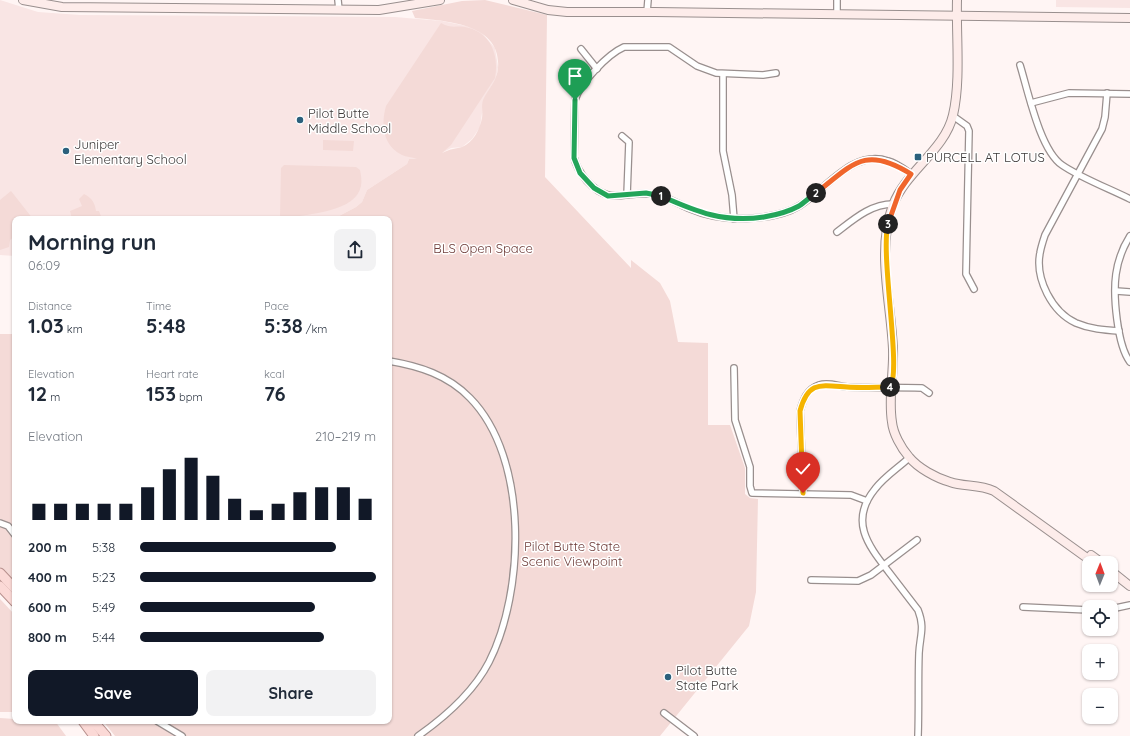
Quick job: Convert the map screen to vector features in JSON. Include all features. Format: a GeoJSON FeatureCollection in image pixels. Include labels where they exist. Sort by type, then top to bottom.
{"type":"FeatureCollection","features":[{"type":"Feature","properties":{"kind":"main road"},"geometry":{"type":"LineString","coordinates":[[23,0],[46,3],[339,10],[379,10],[411,3],[440,0]]}},
{"type":"Feature","properties":{"kind":"main road"},"geometry":{"type":"LineString","coordinates":[[513,0],[548,10],[567,12],[1130,18]]}},
{"type":"Feature","properties":{"kind":"main road"},"geometry":{"type":"LineString","coordinates":[[957,0],[956,89],[953,116],[944,136],[911,174],[900,190],[888,223],[885,240],[893,351],[891,387],[892,424],[897,437],[909,458],[929,473],[950,482],[977,485],[994,491],[1084,556]]}},
{"type":"Feature","properties":{"kind":"main road"},"geometry":{"type":"LineString","coordinates":[[939,478],[978,481],[1000,490],[1092,556]]}},
{"type":"Feature","properties":{"kind":"main road"},"geometry":{"type":"LineString","coordinates":[[0,572],[12,586]]}},
{"type":"Feature","properties":{"kind":"main road"},"geometry":{"type":"LineString","coordinates":[[1118,577],[1130,586]]}},
{"type":"Feature","properties":{"kind":"main road"},"geometry":{"type":"LineString","coordinates":[[0,586],[12,599]]}},
{"type":"Feature","properties":{"kind":"main road"},"geometry":{"type":"LineString","coordinates":[[85,724],[94,736]]}},
{"type":"Feature","properties":{"kind":"main road"},"geometry":{"type":"LineString","coordinates":[[96,724],[106,736]]}},
{"type":"Feature","properties":{"kind":"street"},"geometry":{"type":"LineString","coordinates":[[338,0],[339,10]]}},
{"type":"Feature","properties":{"kind":"street"},"geometry":{"type":"LineString","coordinates":[[647,12],[648,0]]}},
{"type":"Feature","properties":{"kind":"street"},"geometry":{"type":"LineString","coordinates":[[836,0],[837,14]]}},
{"type":"Feature","properties":{"kind":"street"},"geometry":{"type":"LineString","coordinates":[[776,73],[724,74],[706,71],[669,47],[624,47],[618,50],[597,69],[577,93],[575,100],[574,158],[580,173],[594,188],[608,196],[657,194],[702,213],[720,218],[734,219],[754,218],[778,214],[799,206],[846,168],[862,161],[882,159],[898,165],[911,174]]}},
{"type":"Feature","properties":{"kind":"street"},"geometry":{"type":"LineString","coordinates":[[580,49],[597,69]]}},
{"type":"Feature","properties":{"kind":"street"},"geometry":{"type":"LineString","coordinates":[[1020,65],[1031,102],[1050,152],[1061,165],[1130,199]]}},
{"type":"Feature","properties":{"kind":"street"},"geometry":{"type":"LineString","coordinates":[[724,74],[724,152],[732,196],[734,219]]}},
{"type":"Feature","properties":{"kind":"street"},"geometry":{"type":"LineString","coordinates":[[1031,102],[1069,93],[1130,94]]}},
{"type":"Feature","properties":{"kind":"street"},"geometry":{"type":"LineString","coordinates":[[1107,93],[1105,117],[1102,129],[1045,235],[1040,254],[1040,274],[1046,293],[1058,310],[1075,322],[1096,329],[1119,331]]}},
{"type":"Feature","properties":{"kind":"street"},"geometry":{"type":"LineString","coordinates":[[953,116],[967,126],[969,131],[966,274],[974,289]]}},
{"type":"Feature","properties":{"kind":"street"},"geometry":{"type":"LineString","coordinates":[[622,136],[629,142],[627,195]]}},
{"type":"Feature","properties":{"kind":"street"},"geometry":{"type":"LineString","coordinates":[[837,232],[864,212],[885,204],[894,204]]}},
{"type":"Feature","properties":{"kind":"street"},"geometry":{"type":"LineString","coordinates":[[1130,236],[1119,260],[1116,291],[1119,331],[1124,354],[1130,362]]}},
{"type":"Feature","properties":{"kind":"street"},"geometry":{"type":"LineString","coordinates":[[1116,291],[1130,292]]}},
{"type":"Feature","properties":{"kind":"street"},"geometry":{"type":"LineString","coordinates":[[392,361],[414,365],[436,373],[455,385],[470,398],[486,417],[497,440],[505,464],[515,509],[516,529],[512,580],[508,608],[500,638],[488,663],[469,690],[444,716],[418,736]]}},
{"type":"Feature","properties":{"kind":"street"},"geometry":{"type":"LineString","coordinates":[[734,368],[735,420],[750,467],[750,486],[752,493],[851,495],[867,501]]}},
{"type":"Feature","properties":{"kind":"street"},"geometry":{"type":"LineString","coordinates":[[803,493],[800,411],[805,396],[810,390],[819,386],[830,384],[846,387],[922,388],[929,393]]}},
{"type":"Feature","properties":{"kind":"street"},"geometry":{"type":"LineString","coordinates":[[909,458],[875,488],[867,501],[863,519],[864,532],[868,545],[918,610],[922,621],[919,651],[918,736]]}},
{"type":"Feature","properties":{"kind":"street"},"geometry":{"type":"LineString","coordinates":[[0,523],[8,526],[12,531]]}},
{"type":"Feature","properties":{"kind":"street"},"geometry":{"type":"LineString","coordinates":[[811,580],[858,580],[871,575],[917,540]]}},
{"type":"Feature","properties":{"kind":"street"},"geometry":{"type":"LineString","coordinates":[[1118,608],[1130,605]]}},
{"type":"Feature","properties":{"kind":"street"},"geometry":{"type":"LineString","coordinates":[[1023,607],[1082,610]]}},
{"type":"Feature","properties":{"kind":"street"},"geometry":{"type":"LineString","coordinates":[[664,712],[694,736]]}},
{"type":"Feature","properties":{"kind":"street"},"geometry":{"type":"LineString","coordinates":[[162,724],[182,736]]}},
{"type":"Feature","properties":{"kind":"shaded area","name":"Pilot Butte Middle School"},"geometry":{"type":"Polygon","coordinates":[[[0,0],[38,12],[80,15],[395,17],[442,21],[471,27],[481,32],[495,48],[498,67],[496,78],[484,99],[480,127],[472,139],[462,147],[451,148],[427,159],[409,159],[407,164],[367,190],[362,202],[356,207],[339,216],[12,216],[12,256],[0,255],[0,0]]]}},
{"type":"Feature","properties":{"kind":"shaded area"},"geometry":{"type":"Polygon","coordinates":[[[1056,0],[1130,0],[1130,8],[1056,7],[1056,0]]]}},
{"type":"Feature","properties":{"kind":"green space","name":"Pilot Butte State Scenic Viewpoint"},"geometry":{"type":"Polygon","coordinates":[[[485,0],[547,15],[545,177],[631,268],[631,260],[660,283],[670,301],[678,342],[708,343],[708,425],[730,425],[745,468],[745,494],[750,498],[758,499],[756,592],[749,626],[660,736],[115,736],[105,724],[392,724],[392,216],[339,216],[356,207],[362,202],[367,190],[407,164],[409,159],[417,159],[402,155],[390,146],[385,134],[384,113],[386,106],[441,23],[449,26],[465,27],[477,31],[456,23],[415,18],[412,11],[462,1],[485,0]],[[477,31],[488,41],[495,55],[495,78],[451,145],[442,153],[462,147],[473,139],[481,122],[483,100],[494,81],[497,73],[497,53],[491,42],[477,31]]]}},
{"type":"Feature","properties":{"kind":"green space"},"geometry":{"type":"Polygon","coordinates":[[[323,140],[354,141],[353,151],[323,150],[323,140]]]}},
{"type":"Feature","properties":{"kind":"green space"},"geometry":{"type":"Polygon","coordinates":[[[284,165],[356,167],[360,170],[361,186],[357,195],[341,206],[318,213],[299,216],[280,216],[281,168],[284,165]]]}},
{"type":"Feature","properties":{"kind":"green space"},"geometry":{"type":"Polygon","coordinates":[[[11,191],[31,216],[12,216],[12,238],[10,240],[9,247],[0,250],[0,200],[11,191]]]}},
{"type":"Feature","properties":{"kind":"green space"},"geometry":{"type":"Polygon","coordinates":[[[84,194],[89,197],[93,201],[96,211],[99,211],[101,216],[71,216],[70,211],[82,206],[79,199],[84,194]]]}},
{"type":"Feature","properties":{"kind":"green space"},"geometry":{"type":"Polygon","coordinates":[[[0,334],[12,334],[12,579],[0,567],[0,334]]]}},
{"type":"Feature","properties":{"kind":"green space"},"geometry":{"type":"Polygon","coordinates":[[[0,599],[12,612],[12,712],[0,712],[0,599]]]}},
{"type":"Feature","properties":{"kind":"green space"},"geometry":{"type":"Polygon","coordinates":[[[0,718],[12,719],[12,724],[57,724],[66,736],[0,736],[0,718]]]}},
{"type":"Feature","properties":{"kind":"place","name":"Pilot Butte Middle School"},"geometry":{"type":"Point","coordinates":[300,120]}},
{"type":"Feature","properties":{"kind":"place","name":"Juniper Elementary School"},"geometry":{"type":"Point","coordinates":[66,151]}},
{"type":"Feature","properties":{"kind":"place","name":"PURCELL AT LOTUS"},"geometry":{"type":"Point","coordinates":[918,157]}},
{"type":"Feature","properties":{"kind":"place","name":"Pilot Butte State Park"},"geometry":{"type":"Point","coordinates":[668,677]}},
{"type":"Feature","properties":{"kind":"route"},"geometry":{"type":"LineString","coordinates":[[575,100],[574,158],[576,166],[580,173],[594,188],[608,196],[646,193],[657,194],[689,209],[720,218],[754,218],[778,214],[799,206],[846,168],[862,161],[882,159],[898,165],[911,174],[900,190],[894,204],[889,218],[885,240],[893,351],[891,387],[846,387],[830,384],[819,386],[810,390],[805,396],[800,411],[802,432],[803,493]]}},
{"type":"Feature","properties":{"kind":"park label","name":"BLS Open Space"},"geometry":{"type":"Point","coordinates":[483,248]}}]}
